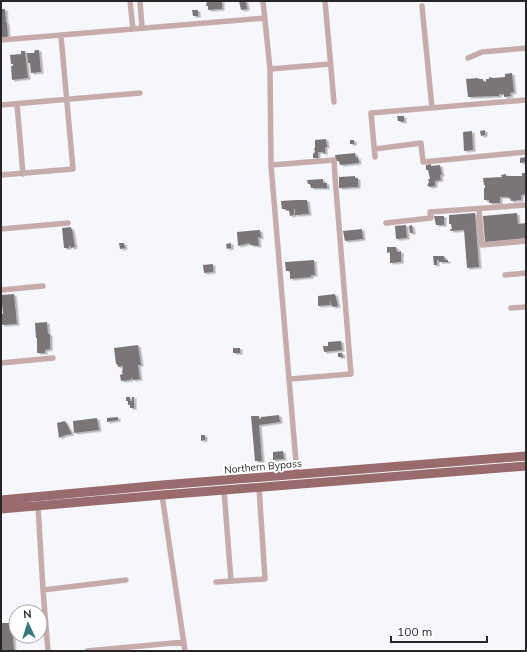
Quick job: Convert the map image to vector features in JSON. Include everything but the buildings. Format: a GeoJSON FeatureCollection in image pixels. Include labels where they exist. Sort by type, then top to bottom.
{"type":"FeatureCollection","features":[{"type":"Feature","properties":{"kind":"main road","name":"Northern Bypass"},"geometry":{"type":"LineString","coordinates":[[1,509],[38,506],[74,498],[297,474],[526,456]]}},
{"type":"Feature","properties":{"kind":"main road","name":"Northern Bypass"},"geometry":{"type":"LineString","coordinates":[[1,500],[162,495],[526,466]]}},
{"type":"Feature","properties":{"kind":"street"},"geometry":{"type":"LineString","coordinates":[[130,1],[133,29]]}},
{"type":"Feature","properties":{"kind":"street"},"geometry":{"type":"LineString","coordinates":[[140,1],[142,28]]}},
{"type":"Feature","properties":{"kind":"street"},"geometry":{"type":"LineString","coordinates":[[263,1],[270,69],[271,165],[297,474]]}},
{"type":"Feature","properties":{"kind":"street"},"geometry":{"type":"LineString","coordinates":[[325,1],[334,102]]}},
{"type":"Feature","properties":{"kind":"street"},"geometry":{"type":"LineString","coordinates":[[422,6],[432,108]]}},
{"type":"Feature","properties":{"kind":"street"},"geometry":{"type":"LineString","coordinates":[[1,40],[265,18]]}},
{"type":"Feature","properties":{"kind":"street"},"geometry":{"type":"LineString","coordinates":[[1,175],[73,169],[61,36]]}},
{"type":"Feature","properties":{"kind":"street"},"geometry":{"type":"LineString","coordinates":[[468,58],[482,52],[526,48]]}},
{"type":"Feature","properties":{"kind":"street"},"geometry":{"type":"LineString","coordinates":[[270,69],[330,64]]}},
{"type":"Feature","properties":{"kind":"street"},"geometry":{"type":"LineString","coordinates":[[1,105],[140,93]]}},
{"type":"Feature","properties":{"kind":"street"},"geometry":{"type":"LineString","coordinates":[[375,157],[371,113],[526,100]]}},
{"type":"Feature","properties":{"kind":"street"},"geometry":{"type":"LineString","coordinates":[[17,104],[23,174]]}},
{"type":"Feature","properties":{"kind":"street"},"geometry":{"type":"LineString","coordinates":[[374,148],[421,143],[423,162],[526,152]]}},
{"type":"Feature","properties":{"kind":"street"},"geometry":{"type":"LineString","coordinates":[[271,165],[334,160],[351,374],[290,379]]}},
{"type":"Feature","properties":{"kind":"street"},"geometry":{"type":"LineString","coordinates":[[386,223],[431,218],[430,212],[526,205]]}},
{"type":"Feature","properties":{"kind":"street"},"geometry":{"type":"LineString","coordinates":[[479,209],[482,245],[526,241]]}},
{"type":"Feature","properties":{"kind":"street"},"geometry":{"type":"LineString","coordinates":[[1,229],[68,223]]}},
{"type":"Feature","properties":{"kind":"street"},"geometry":{"type":"LineString","coordinates":[[505,275],[526,273]]}},
{"type":"Feature","properties":{"kind":"street"},"geometry":{"type":"LineString","coordinates":[[1,290],[43,286]]}},
{"type":"Feature","properties":{"kind":"street"},"geometry":{"type":"LineString","coordinates":[[511,308],[526,307]]}},
{"type":"Feature","properties":{"kind":"street"},"geometry":{"type":"LineString","coordinates":[[1,363],[53,358]]}},
{"type":"Feature","properties":{"kind":"street"},"geometry":{"type":"LineString","coordinates":[[216,582],[265,579],[259,487]]}},
{"type":"Feature","properties":{"kind":"street"},"geometry":{"type":"LineString","coordinates":[[224,490],[231,581]]}},
{"type":"Feature","properties":{"kind":"street"},"geometry":{"type":"LineString","coordinates":[[162,495],[184,642],[184,651]]}},
{"type":"Feature","properties":{"kind":"street"},"geometry":{"type":"LineString","coordinates":[[38,506],[42,590],[48,651]]}},
{"type":"Feature","properties":{"kind":"street"},"geometry":{"type":"LineString","coordinates":[[42,590],[126,580]]}},
{"type":"Feature","properties":{"kind":"street"},"geometry":{"type":"LineString","coordinates":[[87,651],[184,642]]}}]}
